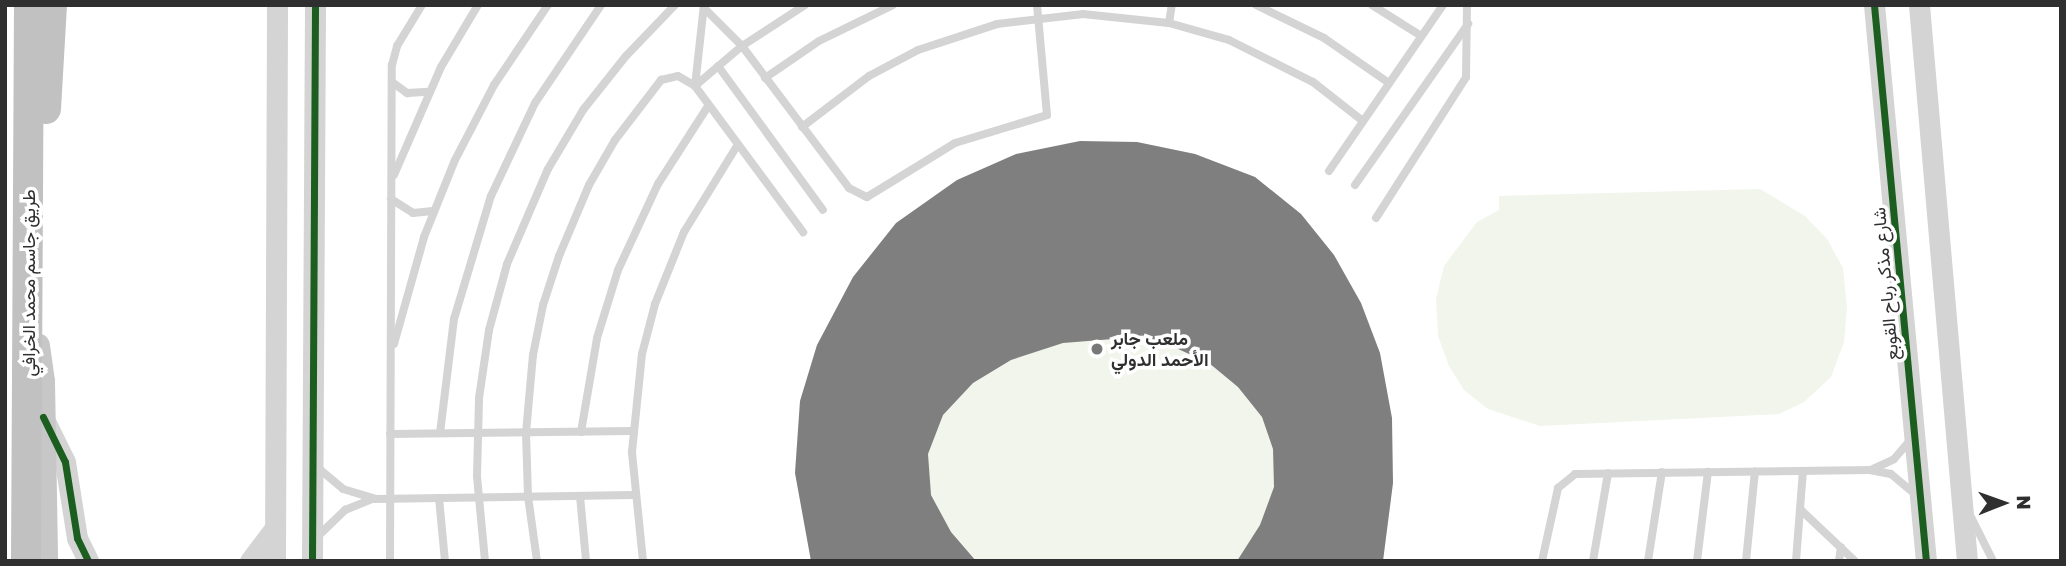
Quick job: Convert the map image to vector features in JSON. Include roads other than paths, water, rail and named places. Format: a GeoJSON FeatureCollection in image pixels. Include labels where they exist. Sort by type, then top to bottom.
{"type":"FeatureCollection","features":[{"type":"Feature","properties":{"kind":"highway","name":"طريق جاسم محمد الخرافي"},"geometry":{"type":"LineString","coordinates":[[26,561],[29,5]]}},
{"type":"Feature","properties":{"kind":"highway"},"geometry":{"type":"LineString","coordinates":[[29,228],[45,127],[52,5]]}},
{"type":"Feature","properties":{"kind":"main road"},"geometry":{"type":"LineString","coordinates":[[29,312],[42,382],[44,561]]}},
{"type":"Feature","properties":{"kind":"street"},"geometry":{"type":"LineString","coordinates":[[275,561],[277,5]]}},
{"type":"Feature","properties":{"kind":"street"},"geometry":{"type":"LineString","coordinates":[[312,552],[315,5]]}},
{"type":"Feature","properties":{"kind":"street","name":"شارع مذكر رباح القوبع"},"geometry":{"type":"LineString","coordinates":[[1874,5],[1926,561]]}},
{"type":"Feature","properties":{"kind":"street"},"geometry":{"type":"LineString","coordinates":[[1919,5],[1967,561]]}},
{"type":"Feature","properties":{"kind":"street"},"geometry":{"type":"LineString","coordinates":[[43,417],[65,462],[77,538],[88,561]]}},
{"type":"Feature","properties":{"kind":"street"},"geometry":{"type":"LineString","coordinates":[[250,561],[275,528]]}},
{"type":"Feature","properties":{"kind":"lane"},"geometry":{"type":"LineString","coordinates":[[392,561],[392,82],[397,46],[422,5]]}},
{"type":"Feature","properties":{"kind":"lane"},"geometry":{"type":"LineString","coordinates":[[391,180],[429,92],[478,5]]}},
{"type":"Feature","properties":{"kind":"lane"},"geometry":{"type":"LineString","coordinates":[[391,356],[433,211],[480,110],[548,5]]}},
{"type":"Feature","properties":{"kind":"lane"},"geometry":{"type":"LineString","coordinates":[[440,433],[454,319],[486,208],[535,103],[601,5]]}},
{"type":"Feature","properties":{"kind":"lane"},"geometry":{"type":"LineString","coordinates":[[695,86],[742,46],[806,5]]}},
{"type":"Feature","properties":{"kind":"lane"},"geometry":{"type":"LineString","coordinates":[[765,78],[819,41],[892,5]]}},
{"type":"Feature","properties":{"kind":"lane"},"geometry":{"type":"LineString","coordinates":[[704,7],[742,46],[849,188],[867,197],[955,142],[1044,117],[1049,108],[1037,5]]}},
{"type":"Feature","properties":{"kind":"lane"},"geometry":{"type":"LineString","coordinates":[[1169,23],[1172,5]]}},
{"type":"Feature","properties":{"kind":"lane"},"geometry":{"type":"LineString","coordinates":[[1256,5],[1324,38],[1389,83]]}},
{"type":"Feature","properties":{"kind":"lane"},"geometry":{"type":"LineString","coordinates":[[1372,5],[1421,36]]}},
{"type":"Feature","properties":{"kind":"lane"},"geometry":{"type":"LineString","coordinates":[[1329,171],[1443,5]]}},
{"type":"Feature","properties":{"kind":"lane"},"geometry":{"type":"LineString","coordinates":[[1376,218],[1466,77],[1467,5]]}},
{"type":"Feature","properties":{"kind":"lane"},"geometry":{"type":"LineString","coordinates":[[485,561],[478,497],[477,433],[483,364],[497,297],[532,200],[583,110],[625,56],[673,6]]}},
{"type":"Feature","properties":{"kind":"lane"},"geometry":{"type":"LineString","coordinates":[[695,86],[704,7]]}},
{"type":"Feature","properties":{"kind":"lane"},"geometry":{"type":"LineString","coordinates":[[802,127],[869,76],[918,50],[970,31],[1038,17],[1111,15],[1169,23],[1258,52],[1313,82],[1363,121]]}},
{"type":"Feature","properties":{"kind":"lane"},"geometry":{"type":"LineString","coordinates":[[1355,185],[1468,24]]}},
{"type":"Feature","properties":{"kind":"lane"},"geometry":{"type":"LineString","coordinates":[[718,66],[822,209]]}},
{"type":"Feature","properties":{"kind":"lane"},"geometry":{"type":"LineString","coordinates":[[537,561],[527,496],[526,433],[533,355],[543,305],[589,185],[623,130],[661,80],[678,76],[695,86],[803,232]]}},
{"type":"Feature","properties":{"kind":"lane"},"geometry":{"type":"LineString","coordinates":[[392,82],[407,93],[429,92]]}},
{"type":"Feature","properties":{"kind":"lane"},"geometry":{"type":"LineString","coordinates":[[581,432],[597,338],[618,270],[658,184],[708,106]]}},
{"type":"Feature","properties":{"kind":"lane"},"geometry":{"type":"LineString","coordinates":[[642,561],[633,495],[632,431],[642,354],[663,279],[696,209],[737,146]]}},
{"type":"Feature","properties":{"kind":"lane"},"geometry":{"type":"LineString","coordinates":[[391,200],[412,213],[433,211]]}},
{"type":"Feature","properties":{"kind":"lane"},"geometry":{"type":"LineString","coordinates":[[390,434],[632,431]]}},
{"type":"Feature","properties":{"kind":"lane"},"geometry":{"type":"LineString","coordinates":[[1870,470],[1900,453],[1914,432]]}},
{"type":"Feature","properties":{"kind":"lane"},"geometry":{"type":"LineString","coordinates":[[313,462],[343,489],[375,499],[633,495]]}},
{"type":"Feature","properties":{"kind":"lane"},"geometry":{"type":"LineString","coordinates":[[1542,561],[1561,485],[1575,474],[1870,470],[1901,480],[1921,504]]}},
{"type":"Feature","properties":{"kind":"lane"},"geometry":{"type":"LineString","coordinates":[[1746,561],[1755,471]]}},
{"type":"Feature","properties":{"kind":"lane"},"geometry":{"type":"LineString","coordinates":[[1796,561],[1803,471]]}},
{"type":"Feature","properties":{"kind":"lane"},"geometry":{"type":"LineString","coordinates":[[1648,561],[1662,472]]}},
{"type":"Feature","properties":{"kind":"lane"},"geometry":{"type":"LineString","coordinates":[[1697,561],[1708,472]]}},
{"type":"Feature","properties":{"kind":"lane"},"geometry":{"type":"LineString","coordinates":[[1593,561],[1608,473]]}},
{"type":"Feature","properties":{"kind":"lane"},"geometry":{"type":"LineString","coordinates":[[580,496],[586,561]]}},
{"type":"Feature","properties":{"kind":"lane"},"geometry":{"type":"LineString","coordinates":[[439,498],[444,561]]}},
{"type":"Feature","properties":{"kind":"lane"},"geometry":{"type":"LineString","coordinates":[[1961,498],[1993,561]]}},
{"type":"Feature","properties":{"kind":"lane"},"geometry":{"type":"LineString","coordinates":[[312,552],[345,510],[375,499]]}},
{"type":"Feature","properties":{"kind":"lane"},"geometry":{"type":"LineString","coordinates":[[1801,510],[1855,561]]}},
{"type":"Feature","properties":{"kind":"lane"},"geometry":{"type":"LineString","coordinates":[[1839,561],[1841,547]]}},
{"type":"Feature","properties":{"kind":"place","name":"ملعب جابر الأحمد الدولي"},"geometry":{"type":"Point","coordinates":[1097,349]}}]}
